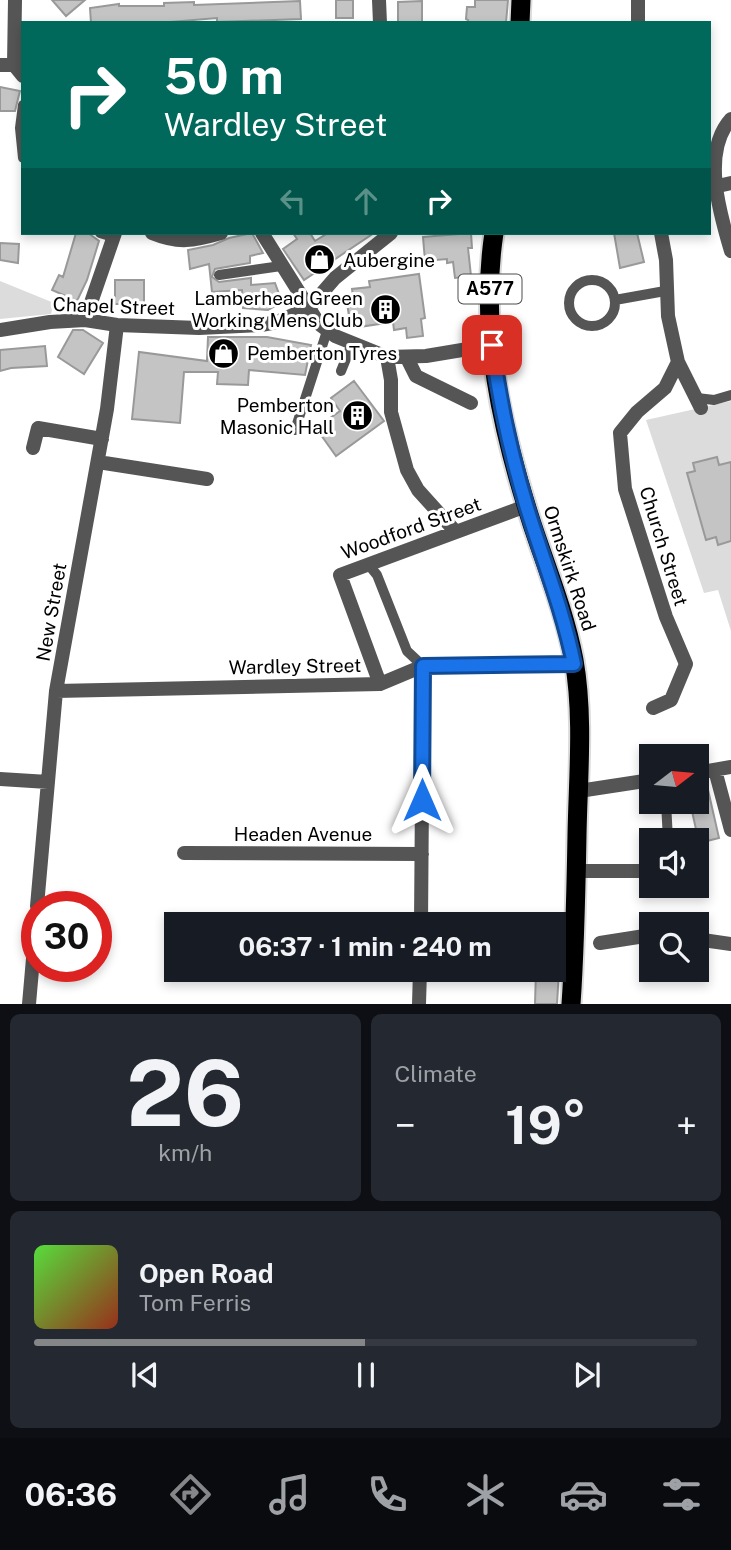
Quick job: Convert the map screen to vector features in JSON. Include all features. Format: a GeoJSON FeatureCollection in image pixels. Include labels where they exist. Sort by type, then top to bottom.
{"type":"FeatureCollection","features":[{"type":"Feature","properties":{"kind":"highway"},"geometry":{"type":"LineString","coordinates":[[520,21],[521,0]]}},
{"type":"Feature","properties":{"kind":"highway","name":"Ormskirk Road"},"geometry":{"type":"LineString","coordinates":[[494,235],[490,284],[492,345],[506,434],[526,506],[559,603],[574,664],[578,709],[579,791],[571,1004]]}},
{"type":"Feature","properties":{"kind":"street"},"geometry":{"type":"LineString","coordinates":[[12,68],[18,42],[15,0]]}},
{"type":"Feature","properties":{"kind":"street"},"geometry":{"type":"LineString","coordinates":[[379,0],[380,21]]}},
{"type":"Feature","properties":{"kind":"street"},"geometry":{"type":"LineString","coordinates":[[638,0],[638,21]]}},
{"type":"Feature","properties":{"kind":"street"},"geometry":{"type":"LineString","coordinates":[[731,120],[720,134],[716,158],[718,205],[731,251]]}},
{"type":"Feature","properties":{"kind":"street"},"geometry":{"type":"LineString","coordinates":[[85,320],[109,235]]}},
{"type":"Feature","properties":{"kind":"street"},"geometry":{"type":"LineString","coordinates":[[158,235],[173,240],[192,241],[214,235]]}},
{"type":"Feature","properties":{"kind":"street"},"geometry":{"type":"LineString","coordinates":[[263,235],[319,324],[352,344],[387,357],[407,358],[492,345]]}},
{"type":"Feature","properties":{"kind":"street"},"geometry":{"type":"LineString","coordinates":[[309,308],[335,278],[389,235]]}},
{"type":"Feature","properties":{"kind":"street"},"geometry":{"type":"LineString","coordinates":[[661,235],[666,260],[665,291],[668,316],[678,362],[699,403]]}},
{"type":"Feature","properties":{"kind":"street","name":"Chapel Street"},"geometry":{"type":"LineString","coordinates":[[0,330],[50,322],[85,320],[117,326],[199,328],[261,325],[291,317],[309,308]]}},
{"type":"Feature","properties":{"kind":"street","name":"New Street"},"geometry":{"type":"LineString","coordinates":[[38,891],[56,691],[102,439],[117,326]]}},
{"type":"Feature","properties":{"kind":"street"},"geometry":{"type":"LineString","coordinates":[[387,357],[391,380],[391,412],[407,470],[418,490],[455,531]]}},
{"type":"Feature","properties":{"kind":"street"},"geometry":{"type":"LineString","coordinates":[[407,358],[416,376],[471,403]]}},
{"type":"Feature","properties":{"kind":"street","name":"Church Street"},"geometry":{"type":"LineString","coordinates":[[653,708],[671,700],[686,664],[666,617],[625,489],[620,433],[637,412],[665,388],[678,362]]}},
{"type":"Feature","properties":{"kind":"street"},"geometry":{"type":"LineString","coordinates":[[33,449],[38,428],[102,439]]}},
{"type":"Feature","properties":{"kind":"street"},"geometry":{"type":"LineString","coordinates":[[98,462],[207,479]]}},
{"type":"Feature","properties":{"kind":"street","name":"Woodford Street"},"geometry":{"type":"LineString","coordinates":[[380,684],[340,575],[526,506]]}},
{"type":"Feature","properties":{"kind":"street","name":"Wardley Street"},"geometry":{"type":"LineString","coordinates":[[56,691],[380,684],[423,666],[574,664]]}},
{"type":"Feature","properties":{"kind":"street"},"geometry":{"type":"LineString","coordinates":[[421,912],[423,666]]}},
{"type":"Feature","properties":{"kind":"street"},"geometry":{"type":"LineString","coordinates":[[709,771],[731,768]]}},
{"type":"Feature","properties":{"kind":"street"},"geometry":{"type":"LineString","coordinates":[[715,770],[731,830]]}},
{"type":"Feature","properties":{"kind":"street"},"geometry":{"type":"LineString","coordinates":[[0,779],[48,782]]}},
{"type":"Feature","properties":{"kind":"street"},"geometry":{"type":"LineString","coordinates":[[579,791],[639,782]]}},
{"type":"Feature","properties":{"kind":"street","name":"Headen Avenue"},"geometry":{"type":"LineString","coordinates":[[184,853],[422,854]]}},
{"type":"Feature","properties":{"kind":"street"},"geometry":{"type":"LineString","coordinates":[[578,871],[639,871]]}},
{"type":"Feature","properties":{"kind":"street"},"geometry":{"type":"LineString","coordinates":[[600,943],[639,937]]}},
{"type":"Feature","properties":{"kind":"street"},"geometry":{"type":"LineString","coordinates":[[709,941],[731,944]]}},
{"type":"Feature","properties":{"kind":"street"},"geometry":{"type":"LineString","coordinates":[[29,1004],[31,982]]}},
{"type":"Feature","properties":{"kind":"street"},"geometry":{"type":"LineString","coordinates":[[419,1004],[420,982]]}},
{"type":"Feature","properties":{"kind":"lane"},"geometry":{"type":"LineString","coordinates":[[21,120],[21,138]]}},
{"type":"Feature","properties":{"kind":"lane"},"geometry":{"type":"LineString","coordinates":[[219,275],[281,266]]}},
{"type":"Feature","properties":{"kind":"lane"},"geometry":{"type":"LineString","coordinates":[[585,281],[601,282],[608,286],[615,300],[608,320],[596,326],[588,327],[575,320],[569,306],[572,290],[585,281]]}},
{"type":"Feature","properties":{"kind":"lane"},"geometry":{"type":"LineString","coordinates":[[615,300],[665,291]]}},
{"type":"Feature","properties":{"kind":"lane"},"geometry":{"type":"LineString","coordinates":[[295,430],[327,331]]}},
{"type":"Feature","properties":{"kind":"lane"},"geometry":{"type":"LineString","coordinates":[[341,371],[352,344]]}},
{"type":"Feature","properties":{"kind":"lane"},"geometry":{"type":"LineString","coordinates":[[699,403],[731,396]]}},
{"type":"Feature","properties":{"kind":"lane"},"geometry":{"type":"LineString","coordinates":[[368,564],[377,575],[407,652],[423,666]]}},
{"type":"Feature","properties":{"kind":"shaded area"},"geometry":{"type":"Polygon","coordinates":[[[0,281],[54,303],[51,314],[0,319],[0,281]]]}},
{"type":"Feature","properties":{"kind":"shaded area"},"geometry":{"type":"Polygon","coordinates":[[[731,401],[731,631],[718,590],[704,593],[646,420],[731,401]]]}},
{"type":"Feature","properties":{"kind":"building"},"geometry":{"type":"Polygon","coordinates":[[[52,0],[85,0],[66,16],[52,0]]]}},
{"type":"Feature","properties":{"kind":"building"},"geometry":{"type":"Polygon","coordinates":[[[336,0],[353,0],[353,18],[336,18],[336,0]]]}},
{"type":"Feature","properties":{"kind":"building"},"geometry":{"type":"Polygon","coordinates":[[[475,0],[508,0],[506,21],[468,21],[467,7],[475,7],[475,0]]]}},
{"type":"Feature","properties":{"kind":"building"},"geometry":{"type":"Polygon","coordinates":[[[300,1],[301,19],[91,21],[90,8],[119,4],[164,6],[164,3],[194,2],[194,5],[300,1]]]}},
{"type":"Feature","properties":{"kind":"building"},"geometry":{"type":"Polygon","coordinates":[[[422,1],[422,21],[398,21],[398,2],[422,1]]]}},
{"type":"Feature","properties":{"kind":"building"},"geometry":{"type":"Polygon","coordinates":[[[0,87],[20,91],[15,111],[0,111],[0,87]]]}},
{"type":"Feature","properties":{"kind":"building"},"geometry":{"type":"Polygon","coordinates":[[[75,235],[91,235],[99,241],[87,280],[77,301],[52,290],[59,275],[63,277],[75,235]]]}},
{"type":"Feature","properties":{"kind":"building"},"geometry":{"type":"Polygon","coordinates":[[[253,235],[263,253],[250,256],[250,263],[215,269],[212,277],[219,282],[251,278],[251,285],[275,283],[282,302],[268,310],[243,308],[242,290],[212,292],[209,264],[190,269],[188,250],[213,245],[229,238],[253,235]]]}},
{"type":"Feature","properties":{"kind":"building"},"geometry":{"type":"Polygon","coordinates":[[[294,235],[311,235],[315,241],[325,235],[371,235],[304,280],[283,249],[297,239],[294,235]]]}},
{"type":"Feature","properties":{"kind":"building"},"geometry":{"type":"Polygon","coordinates":[[[471,235],[472,248],[468,248],[471,276],[455,278],[453,262],[447,263],[447,259],[425,261],[423,237],[471,235]]]}},
{"type":"Feature","properties":{"kind":"building"},"geometry":{"type":"Polygon","coordinates":[[[614,235],[637,235],[644,262],[620,268],[614,235]]]}},
{"type":"Feature","properties":{"kind":"building"},"geometry":{"type":"Polygon","coordinates":[[[0,243],[19,244],[18,263],[0,260],[0,243]]]}},
{"type":"Feature","properties":{"kind":"building","name":"Lamberhead Green Working Mens Club"},"geometry":{"type":"Polygon","coordinates":[[[419,274],[425,318],[421,319],[423,336],[407,338],[406,328],[394,330],[393,322],[359,327],[358,321],[349,316],[347,303],[353,296],[352,289],[370,287],[369,281],[419,274]]]}},
{"type":"Feature","properties":{"kind":"building"},"geometry":{"type":"Polygon","coordinates":[[[115,280],[144,280],[144,304],[115,304],[115,280]]]}},
{"type":"Feature","properties":{"kind":"building"},"geometry":{"type":"Polygon","coordinates":[[[73,330],[83,330],[103,343],[84,374],[58,357],[73,330]]]}},
{"type":"Feature","properties":{"kind":"building"},"geometry":{"type":"Polygon","coordinates":[[[208,337],[267,337],[311,345],[305,375],[249,370],[248,385],[217,384],[218,372],[184,372],[180,423],[132,419],[139,352],[207,361],[208,337]]]}},
{"type":"Feature","properties":{"kind":"building"},"geometry":{"type":"Polygon","coordinates":[[[45,346],[47,366],[0,371],[0,350],[45,346]]]}},
{"type":"Feature","properties":{"kind":"building","name":"Pemberton Masonic Hall"},"geometry":{"type":"Polygon","coordinates":[[[354,381],[384,421],[336,456],[316,428],[340,411],[331,398],[354,381]]]}},
{"type":"Feature","properties":{"kind":"building"},"geometry":{"type":"Polygon","coordinates":[[[717,457],[719,465],[731,462],[731,541],[718,545],[716,537],[706,540],[687,473],[695,471],[693,463],[717,457]]]}},
{"type":"Feature","properties":{"kind":"building"},"geometry":{"type":"Polygon","coordinates":[[[709,794],[719,838],[709,840],[709,828],[696,828],[693,814],[709,814],[709,794]]]}},
{"type":"Feature","properties":{"kind":"building"},"geometry":{"type":"Polygon","coordinates":[[[536,982],[558,982],[557,1004],[535,1004],[536,982]]]}},
{"type":"Feature","properties":{"kind":"place","name":"Aubergine"},"geometry":{"type":"Point","coordinates":[320,260]}},
{"type":"Feature","properties":{"kind":"place","name":"Lamberhead Green Working Mens Club"},"geometry":{"type":"Point","coordinates":[386,309]}},
{"type":"Feature","properties":{"kind":"place","name":"Pemberton Tyres"},"geometry":{"type":"Point","coordinates":[224,353]}},
{"type":"Feature","properties":{"kind":"place","name":"Pemberton Masonic Hall"},"geometry":{"type":"Point","coordinates":[357,416]}},
{"type":"Feature","properties":{"kind":"route"},"geometry":{"type":"LineString","coordinates":[[422,800],[423,666],[574,664],[559,603],[526,506],[506,434],[492,345]]}}]}
